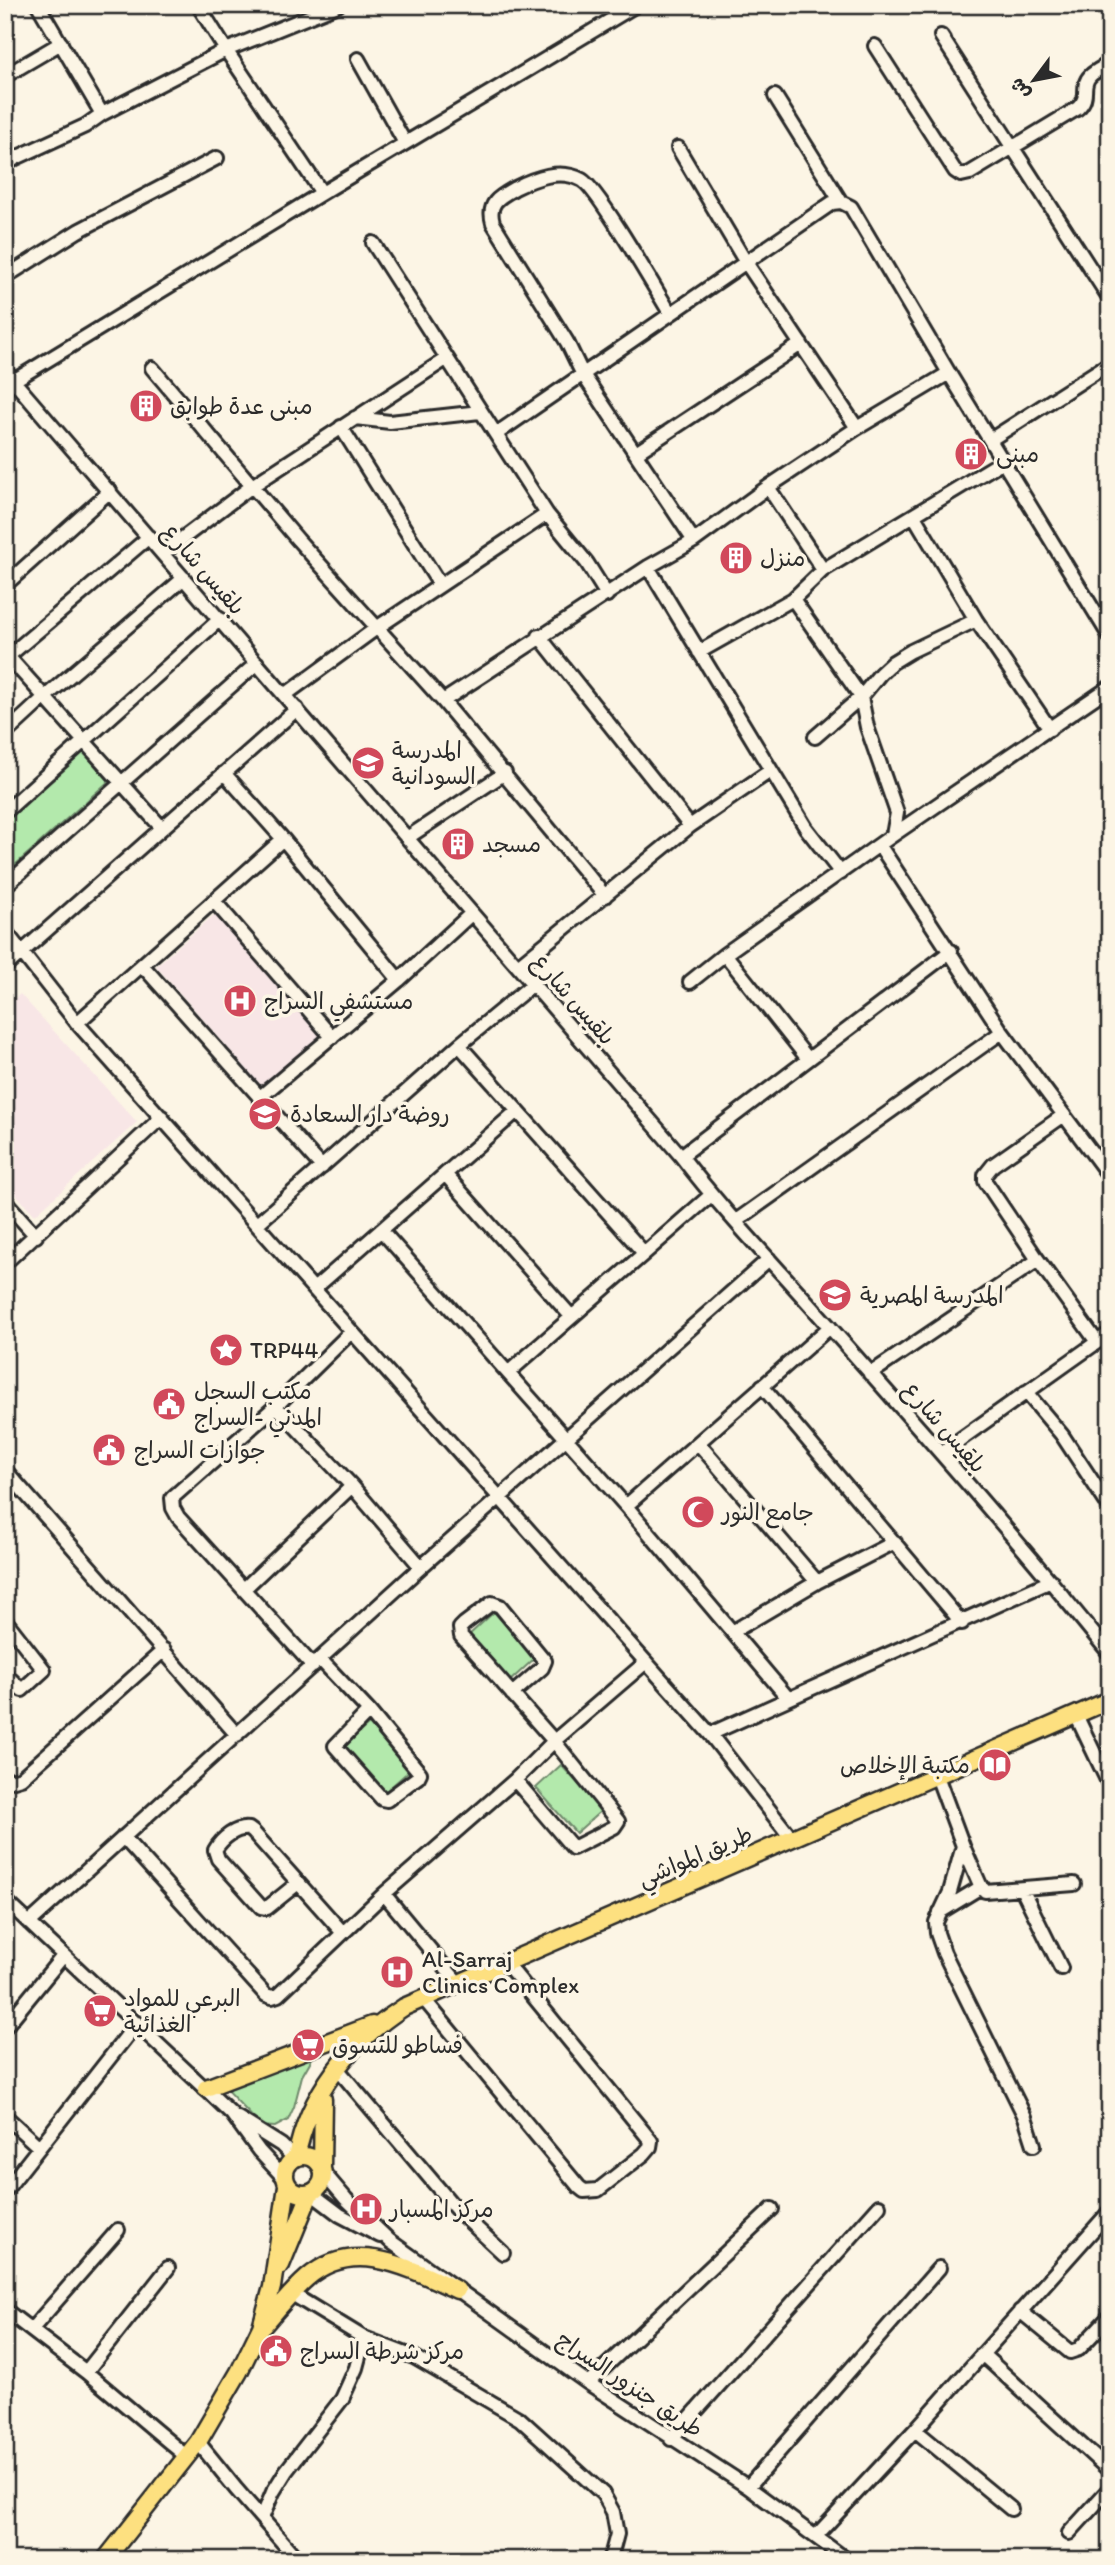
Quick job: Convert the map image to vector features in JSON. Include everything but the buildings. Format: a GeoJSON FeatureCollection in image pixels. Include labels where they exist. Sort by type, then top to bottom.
{"type":"FeatureCollection","features":[{"type":"Feature","properties":{"kind":"main road","name":"طريق المواشي"},"geometry":{"type":"LineString","coordinates":[[295,2158],[305,2125],[336,2067],[360,2040],[384,2020],[423,1998],[1110,1700]]}},
{"type":"Feature","properties":{"kind":"main road"},"geometry":{"type":"LineString","coordinates":[[206,2088],[384,2020]]}},
{"type":"Feature","properties":{"kind":"main road","name":"طريق المواشي"},"geometry":{"type":"LineString","coordinates":[[322,2170],[321,2123],[324,2089]]}},
{"type":"Feature","properties":{"kind":"main road"},"geometry":{"type":"LineString","coordinates":[[105,2560],[198,2442],[239,2372],[261,2328],[272,2287],[286,2182],[285,2169],[295,2158],[311,2157],[322,2170],[322,2182],[311,2194],[272,2287]]}},
{"type":"Feature","properties":{"kind":"main road"},"geometry":{"type":"LineString","coordinates":[[286,2182],[300,2194],[311,2194]]}},
{"type":"Feature","properties":{"kind":"main road"},"geometry":{"type":"LineString","coordinates":[[261,2328],[308,2277],[338,2261],[359,2257],[382,2259],[457,2290]]}},
{"type":"Feature","properties":{"kind":"street"},"geometry":{"type":"LineString","coordinates":[[38,5],[102,114]]}},
{"type":"Feature","properties":{"kind":"street"},"geometry":{"type":"LineString","coordinates":[[198,5],[322,193]]}},
{"type":"Feature","properties":{"kind":"street"},"geometry":{"type":"LineString","coordinates":[[10,384],[636,5]]}},
{"type":"Feature","properties":{"kind":"street"},"geometry":{"type":"LineString","coordinates":[[5,147],[9,162],[85,126],[102,114],[226,50],[330,7]]}},
{"type":"Feature","properties":{"kind":"street"},"geometry":{"type":"LineString","coordinates":[[941,36],[1110,299]]}},
{"type":"Feature","properties":{"kind":"street"},"geometry":{"type":"LineString","coordinates":[[5,76],[61,43]]}},
{"type":"Feature","properties":{"kind":"street"},"geometry":{"type":"LineString","coordinates":[[875,46],[958,174],[971,173],[1082,105],[1089,77],[1110,64]]}},
{"type":"Feature","properties":{"kind":"street"},"geometry":{"type":"LineString","coordinates":[[358,59],[405,143]]}},
{"type":"Feature","properties":{"kind":"street"},"geometry":{"type":"LineString","coordinates":[[775,96],[841,202],[851,207],[1110,637]]}},
{"type":"Feature","properties":{"kind":"street"},"geometry":{"type":"LineString","coordinates":[[678,148],[745,261],[858,428]]}},
{"type":"Feature","properties":{"kind":"street"},"geometry":{"type":"LineString","coordinates":[[5,277],[78,231],[217,158]]}},
{"type":"Feature","properties":{"kind":"street"},"geometry":{"type":"LineString","coordinates":[[670,313],[584,181],[562,174],[547,176],[530,181],[498,197],[492,205],[493,223],[561,332],[582,373],[694,541]]}},
{"type":"Feature","properties":{"kind":"street"},"geometry":{"type":"LineString","coordinates":[[496,434],[745,261],[832,203],[841,202]]}},
{"type":"Feature","properties":{"kind":"street"},"geometry":{"type":"LineString","coordinates":[[373,243],[547,514],[587,564],[607,595]]}},
{"type":"Feature","properties":{"kind":"street"},"geometry":{"type":"LineString","coordinates":[[636,453],[801,344]]}},
{"type":"Feature","properties":{"kind":"street"},"geometry":{"type":"LineString","coordinates":[[163,553],[252,486],[446,359]]}},
{"type":"Feature","properties":{"kind":"street"},"geometry":{"type":"LineString","coordinates":[[990,440],[1110,363]]}},
{"type":"Feature","properties":{"kind":"street"},"geometry":{"type":"LineString","coordinates":[[152,368],[298,540],[378,626],[505,773],[605,896]]}},
{"type":"Feature","properties":{"kind":"street","name":"بلقيس شارع"},"geometry":{"type":"LineString","coordinates":[[5,371],[10,384],[110,491],[681,1156],[711,1195],[941,1453],[1110,1654]]}},
{"type":"Feature","properties":{"kind":"street"},"geometry":{"type":"LineString","coordinates":[[443,701],[540,636],[694,541],[858,428],[949,373]]}},
{"type":"Feature","properties":{"kind":"street"},"geometry":{"type":"LineString","coordinates":[[355,418],[390,422],[480,412]]}},
{"type":"Feature","properties":{"kind":"street"},"geometry":{"type":"LineString","coordinates":[[341,427],[440,585]]}},
{"type":"Feature","properties":{"kind":"street"},"geometry":{"type":"LineString","coordinates":[[699,652],[793,599],[824,570],[1003,461]]}},
{"type":"Feature","properties":{"kind":"street"},"geometry":{"type":"LineString","coordinates":[[768,488],[824,570]]}},
{"type":"Feature","properties":{"kind":"street"},"geometry":{"type":"LineString","coordinates":[[5,585],[110,491]]}},
{"type":"Feature","properties":{"kind":"street"},"geometry":{"type":"LineString","coordinates":[[285,695],[378,626],[547,514]]}},
{"type":"Feature","properties":{"kind":"street"},"geometry":{"type":"LineString","coordinates":[[914,516],[976,620],[1049,729]]}},
{"type":"Feature","properties":{"kind":"street"},"geometry":{"type":"LineString","coordinates":[[149,537],[6,656],[162,828]]}},
{"type":"Feature","properties":{"kind":"street"},"geometry":{"type":"LineString","coordinates":[[648,568],[806,828],[841,873]]}},
{"type":"Feature","properties":{"kind":"street"},"geometry":{"type":"LineString","coordinates":[[5,734],[184,578]]}},
{"type":"Feature","properties":{"kind":"street"},"geometry":{"type":"LineString","coordinates":[[793,599],[861,697],[867,727],[897,813],[893,835]]}},
{"type":"Feature","properties":{"kind":"street"},"geometry":{"type":"LineString","coordinates":[[5,812],[220,619]]}},
{"type":"Feature","properties":{"kind":"street"},"geometry":{"type":"LineString","coordinates":[[815,737],[861,697],[893,662],[939,636],[976,620]]}},
{"type":"Feature","properties":{"kind":"street"},"geometry":{"type":"LineString","coordinates":[[540,636],[690,827]]}},
{"type":"Feature","properties":{"kind":"street"},"geometry":{"type":"LineString","coordinates":[[5,886],[257,663]]}},
{"type":"Feature","properties":{"kind":"street"},"geometry":{"type":"LineString","coordinates":[[690,982],[724,954],[893,835],[1110,687]]}},
{"type":"Feature","properties":{"kind":"street"},"geometry":{"type":"LineString","coordinates":[[5,967],[297,709]]}},
{"type":"Feature","properties":{"kind":"street"},"geometry":{"type":"LineString","coordinates":[[518,966],[690,827],[770,771]]}},
{"type":"Feature","properties":{"kind":"street"},"geometry":{"type":"LineString","coordinates":[[224,773],[283,839],[400,980]]}},
{"type":"Feature","properties":{"kind":"street"},"geometry":{"type":"LineString","coordinates":[[407,838],[505,773]]}},
{"type":"Feature","properties":{"kind":"street"},"geometry":{"type":"LineString","coordinates":[[77,1023],[283,839]]}},
{"type":"Feature","properties":{"kind":"street"},"geometry":{"type":"LineString","coordinates":[[880,846],[1002,1032],[1110,1177]]}},
{"type":"Feature","properties":{"kind":"street"},"geometry":{"type":"LineString","coordinates":[[214,901],[332,1037]]}},
{"type":"Feature","properties":{"kind":"street"},"geometry":{"type":"LineString","coordinates":[[259,1098],[400,980],[472,914]]}},
{"type":"Feature","properties":{"kind":"street"},"geometry":{"type":"LineString","coordinates":[[5,931],[77,1023],[710,1734],[792,1839]]}},
{"type":"Feature","properties":{"kind":"street"},"geometry":{"type":"LineString","coordinates":[[681,1156],[951,951]]}},
{"type":"Feature","properties":{"kind":"street"},"geometry":{"type":"LineString","coordinates":[[724,954],[808,1059]]}},
{"type":"Feature","properties":{"kind":"street"},"geometry":{"type":"LineString","coordinates":[[142,965],[322,1167]]}},
{"type":"Feature","properties":{"kind":"street"},"geometry":{"type":"LineString","coordinates":[[257,1224],[459,1045],[533,984]]}},
{"type":"Feature","properties":{"kind":"street"},"geometry":{"type":"LineString","coordinates":[[736,1221],[1002,1032]]}},
{"type":"Feature","properties":{"kind":"street"},"geometry":{"type":"LineString","coordinates":[[459,1045],[645,1253]]}},
{"type":"Feature","properties":{"kind":"street"},"geometry":{"type":"LineString","coordinates":[[314,1289],[517,1111]]}},
{"type":"Feature","properties":{"kind":"street"},"geometry":{"type":"LineString","coordinates":[[1064,1115],[993,1165],[985,1175],[987,1186],[1097,1342]]}},
{"type":"Feature","properties":{"kind":"street"},"geometry":{"type":"LineString","coordinates":[[5,1263],[162,1118]]}},
{"type":"Feature","properties":{"kind":"street"},"geometry":{"type":"LineString","coordinates":[[445,1174],[570,1315]]}},
{"type":"Feature","properties":{"kind":"street"},"geometry":{"type":"LineString","coordinates":[[509,1372],[570,1315],[711,1195]]}},
{"type":"Feature","properties":{"kind":"street"},"geometry":{"type":"LineString","coordinates":[[5,1201],[36,1236]]}},
{"type":"Feature","properties":{"kind":"street"},"geometry":{"type":"LineString","coordinates":[[381,1230],[626,1506],[788,1698]]}},
{"type":"Feature","properties":{"kind":"street"},"geometry":{"type":"LineString","coordinates":[[29,1923],[421,1567],[500,1500],[769,1259]]}},
{"type":"Feature","properties":{"kind":"street"},"geometry":{"type":"LineString","coordinates":[[870,1374],[1038,1260]]}},
{"type":"Feature","properties":{"kind":"street"},"geometry":{"type":"LineString","coordinates":[[626,1506],[830,1327]]}},
{"type":"Feature","properties":{"kind":"street"},"geometry":{"type":"LineString","coordinates":[[351,1332],[276,1406],[172,1499],[178,1517],[317,1663],[369,1711],[420,1773],[387,1800],[382,1799],[335,1746],[369,1711]]}},
{"type":"Feature","properties":{"kind":"street"},"geometry":{"type":"LineString","coordinates":[[941,1453],[1110,1333]]}},
{"type":"Feature","properties":{"kind":"street"},"geometry":{"type":"LineString","coordinates":[[762,1387],[962,1623]]}},
{"type":"Feature","properties":{"kind":"street"},"geometry":{"type":"LineString","coordinates":[[1027,1392],[1062,1435],[1110,1508]]}},
{"type":"Feature","properties":{"kind":"street"},"geometry":{"type":"LineString","coordinates":[[276,1406],[352,1486],[421,1567]]}},
{"type":"Feature","properties":{"kind":"street"},"geometry":{"type":"LineString","coordinates":[[699,1444],[817,1583]]}},
{"type":"Feature","properties":{"kind":"street"},"geometry":{"type":"LineString","coordinates":[[5,1469],[237,1735]]}},
{"type":"Feature","properties":{"kind":"street"},"geometry":{"type":"LineString","coordinates":[[245,1588],[352,1486]]}},
{"type":"Feature","properties":{"kind":"street"},"geometry":{"type":"LineString","coordinates":[[734,1631],[895,1542]]}},
{"type":"Feature","properties":{"kind":"street"},"geometry":{"type":"LineString","coordinates":[[710,1734],[1051,1581]]}},
{"type":"Feature","properties":{"kind":"street"},"geometry":{"type":"LineString","coordinates":[[512,1694],[542,1668],[545,1661],[500,1606],[492,1603],[464,1624],[459,1633],[512,1694],[554,1741],[618,1821],[614,1827],[573,1848],[515,1780]]}},
{"type":"Feature","properties":{"kind":"street"},"geometry":{"type":"LineString","coordinates":[[5,1620],[44,1670],[22,1690],[5,1674]]}},
{"type":"Feature","properties":{"kind":"street"},"geometry":{"type":"LineString","coordinates":[[5,1777],[11,1781],[27,1773],[164,1650]]}},
{"type":"Feature","properties":{"kind":"street"},"geometry":{"type":"LineString","coordinates":[[123,1837],[262,1990],[272,1997],[278,1995],[384,1894],[646,1662]]}},
{"type":"Feature","properties":{"kind":"street"},"geometry":{"type":"LineString","coordinates":[[1076,1714],[1110,1786]]}},
{"type":"Feature","properties":{"kind":"street"},"geometry":{"type":"LineString","coordinates":[[937,1776],[981,1887],[991,1892],[1074,1884]]}},
{"type":"Feature","properties":{"kind":"street"},"geometry":{"type":"LineString","coordinates":[[298,1882],[273,1904],[267,1908],[261,1907],[218,1859],[215,1850],[238,1829],[249,1829],[298,1882],[343,1933]]}},
{"type":"Feature","properties":{"kind":"street"},"geometry":{"type":"LineString","coordinates":[[963,1846],[952,1886],[936,1922],[937,1933],[944,1953],[1025,2117],[1034,2146]]}},
{"type":"Feature","properties":{"kind":"street"},"geometry":{"type":"LineString","coordinates":[[940,1912],[981,1887]]}},
{"type":"Feature","properties":{"kind":"street"},"geometry":{"type":"LineString","coordinates":[[1022,1889],[1062,1968]]}},
{"type":"Feature","properties":{"kind":"street"},"geometry":{"type":"LineString","coordinates":[[384,1894],[458,1983]]}},
{"type":"Feature","properties":{"kind":"street"},"geometry":{"type":"LineString","coordinates":[[5,1900],[232,2113],[259,2151],[286,2182]]}},
{"type":"Feature","properties":{"kind":"street"},"geometry":{"type":"LineString","coordinates":[[5,2027],[62,1956]]}},
{"type":"Feature","properties":{"kind":"street"},"geometry":{"type":"LineString","coordinates":[[423,1998],[579,2187],[584,2191],[598,2190],[644,2154],[650,2147],[649,2136],[506,1963]]}},
{"type":"Feature","properties":{"kind":"street"},"geometry":{"type":"LineString","coordinates":[[5,2191],[137,2023]]}},
{"type":"Feature","properties":{"kind":"street"},"geometry":{"type":"LineString","coordinates":[[336,2067],[456,2209],[503,2253]]}},
{"type":"Feature","properties":{"kind":"street"},"geometry":{"type":"LineString","coordinates":[[232,2113],[281,2145],[295,2158]]}},
{"type":"Feature","properties":{"kind":"street"},"geometry":{"type":"LineString","coordinates":[[5,2116],[39,2147]]}},
{"type":"Feature","properties":{"kind":"street","name":"طريق جنزور السراج"},"geometry":{"type":"LineString","coordinates":[[322,2170],[346,2199],[390,2241],[588,2383],[748,2487],[847,2560]]}},
{"type":"Feature","properties":{"kind":"street","name":"طريق جنزور السراج"},"geometry":{"type":"LineString","coordinates":[[311,2194],[348,2220],[390,2241]]}},
{"type":"Feature","properties":{"kind":"street"},"geometry":{"type":"LineString","coordinates":[[671,2439],[878,2206]]}},
{"type":"Feature","properties":{"kind":"street"},"geometry":{"type":"LineString","coordinates":[[588,2383],[772,2209]]}},
{"type":"Feature","properties":{"kind":"street"},"geometry":{"type":"LineString","coordinates":[[816,2536],[915,2430],[1110,2211]]}},
{"type":"Feature","properties":{"kind":"street"},"geometry":{"type":"LineString","coordinates":[[31,2330],[118,2230]]}},
{"type":"Feature","properties":{"kind":"street"},"geometry":{"type":"LineString","coordinates":[[86,2372],[168,2268]]}},
{"type":"Feature","properties":{"kind":"street"},"geometry":{"type":"LineString","coordinates":[[748,2487],[939,2268]]}},
{"type":"Feature","properties":{"kind":"street"},"geometry":{"type":"LineString","coordinates":[[292,2294],[364,2338],[414,2357],[520,2419],[603,2494],[613,2512],[617,2533],[608,2560]]}},
{"type":"Feature","properties":{"kind":"street"},"geometry":{"type":"LineString","coordinates":[[5,2310],[86,2372],[187,2456]]}},
{"type":"Feature","properties":{"kind":"street"},"geometry":{"type":"LineString","coordinates":[[1020,2311],[1070,2352],[1079,2349],[1110,2316]]}},
{"type":"Feature","properties":{"kind":"street"},"geometry":{"type":"LineString","coordinates":[[262,2518],[286,2471],[342,2399],[356,2368],[364,2338]]}},
{"type":"Feature","properties":{"kind":"street"},"geometry":{"type":"LineString","coordinates":[[982,2354],[1110,2471]]}},
{"type":"Feature","properties":{"kind":"street"},"geometry":{"type":"LineString","coordinates":[[915,2430],[1011,2509]]}},
{"type":"Feature","properties":{"kind":"street"},"geometry":{"type":"LineString","coordinates":[[198,2442],[298,2560]]}},
{"type":"Feature","properties":{"kind":"street"},"geometry":{"type":"LineString","coordinates":[[1069,2533],[1110,2488]]}},
{"type":"Feature","properties":{"kind":"shaded area","name":"مستشفي السراج"},"geometry":{"type":"Polygon","coordinates":[[[216,913],[324,1036],[264,1089],[156,966],[216,913]]]}},
{"type":"Feature","properties":{"kind":"shaded area"},"geometry":{"type":"Polygon","coordinates":[[[20,994],[137,1122],[35,1215],[5,1183],[5,1007],[20,994]]]}},
{"type":"Feature","properties":{"kind":"green space"},"geometry":{"type":"Polygon","coordinates":[[[83,752],[109,781],[5,874],[5,821],[83,752]]]}},
{"type":"Feature","properties":{"kind":"green space"},"geometry":{"type":"Polygon","coordinates":[[[494,1612],[535,1658],[510,1681],[469,1635],[494,1612]]]}},
{"type":"Feature","properties":{"kind":"green space"},"geometry":{"type":"Polygon","coordinates":[[[369,1724],[410,1770],[384,1793],[343,1747],[369,1724]]]}},
{"type":"Feature","properties":{"kind":"green space"},"geometry":{"type":"Polygon","coordinates":[[[561,1765],[602,1810],[576,1833],[536,1788],[561,1765]]]}},
{"type":"Feature","properties":{"kind":"green space"},"geometry":{"type":"Polygon","coordinates":[[[318,2048],[302,2076],[288,2120],[275,2127],[261,2126],[221,2084],[318,2048]]]}},
{"type":"Feature","properties":{"kind":"place","name":"مبنى عدة طوابق"},"geometry":{"type":"Point","coordinates":[146,406]}},
{"type":"Feature","properties":{"kind":"place","name":"مبنى"},"geometry":{"type":"Point","coordinates":[971,454]}},
{"type":"Feature","properties":{"kind":"place","name":"منزل"},"geometry":{"type":"Point","coordinates":[736,558]}},
{"type":"Feature","properties":{"kind":"place","name":"المدرسة السودانية"},"geometry":{"type":"Point","coordinates":[368,763]}},
{"type":"Feature","properties":{"kind":"place","name":"مسجد"},"geometry":{"type":"Point","coordinates":[458,844]}},
{"type":"Feature","properties":{"kind":"place","name":"مستشفي السراج"},"geometry":{"type":"Point","coordinates":[240,1001]}},
{"type":"Feature","properties":{"kind":"place","name":"روضة دار السعادة"},"geometry":{"type":"Point","coordinates":[265,1114]}},
{"type":"Feature","properties":{"kind":"place","name":"المدرسة المصرية"},"geometry":{"type":"Point","coordinates":[835,1295]}},
{"type":"Feature","properties":{"kind":"place","name":"TRP44"},"geometry":{"type":"Point","coordinates":[226,1350]}},
{"type":"Feature","properties":{"kind":"place","name":"مكتب السجل المدني -السراج"},"geometry":{"type":"Point","coordinates":[169,1404]}},
{"type":"Feature","properties":{"kind":"place","name":"جوازات السراج"},"geometry":{"type":"Point","coordinates":[109,1450]}},
{"type":"Feature","properties":{"kind":"place","name":"جامع النور"},"geometry":{"type":"Point","coordinates":[698,1512]}},
{"type":"Feature","properties":{"kind":"place","name":"مكتبة الإخلاص"},"geometry":{"type":"Point","coordinates":[995,1765]}},
{"type":"Feature","properties":{"kind":"place","name":"Al-Sarraj Clinics Complex"},"geometry":{"type":"Point","coordinates":[397,1972]}},
{"type":"Feature","properties":{"kind":"place","name":"البرعي للمواد الغذائية"},"geometry":{"type":"Point","coordinates":[100,2011]}},
{"type":"Feature","properties":{"kind":"place","name":"فساطو للتسوق"},"geometry":{"type":"Point","coordinates":[308,2045]}},
{"type":"Feature","properties":{"kind":"place","name":"مركز المسبار"},"geometry":{"type":"Point","coordinates":[366,2209]}},
{"type":"Feature","properties":{"kind":"place","name":"مركز شرطة السراج"},"geometry":{"type":"Point","coordinates":[276,2351]}}]}
